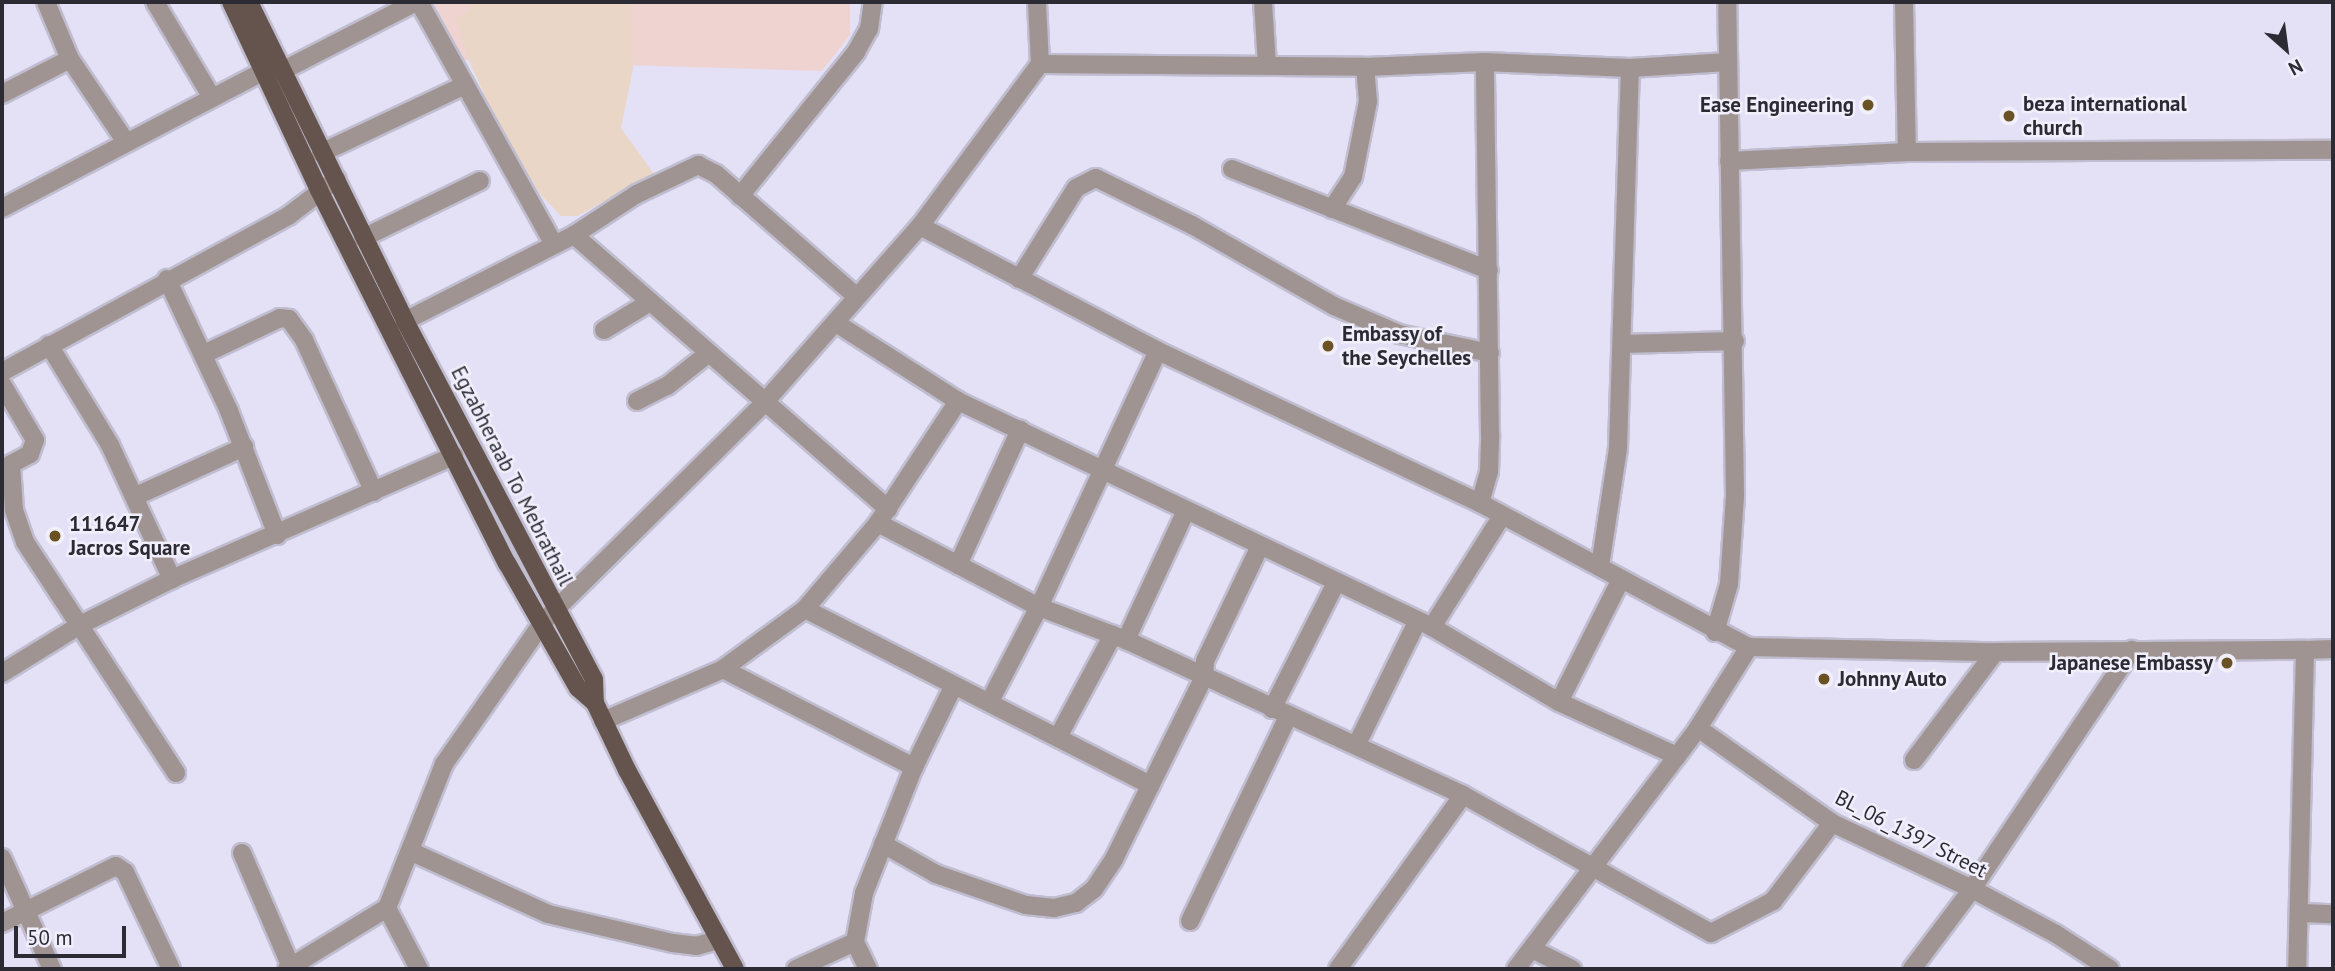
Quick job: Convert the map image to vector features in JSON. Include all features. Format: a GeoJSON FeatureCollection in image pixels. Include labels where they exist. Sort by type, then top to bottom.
{"type":"FeatureCollection","features":[{"type":"Feature","properties":{"kind":"main road"},"geometry":{"type":"LineString","coordinates":[[230,2],[273,71],[318,190],[507,563],[548,615],[578,688],[595,703],[735,969]]}},
{"type":"Feature","properties":{"kind":"main road","name":"Egzabheraab To Mebrathail"},"geometry":{"type":"LineString","coordinates":[[249,2],[273,71],[337,179],[363,238],[548,615]]}},
{"type":"Feature","properties":{"kind":"street"},"geometry":{"type":"LineString","coordinates":[[46,2],[70,59],[126,142]]}},
{"type":"Feature","properties":{"kind":"street"},"geometry":{"type":"LineString","coordinates":[[155,2],[211,96]]}},
{"type":"Feature","properties":{"kind":"street"},"geometry":{"type":"LineString","coordinates":[[2,208],[211,96],[273,71],[418,2],[553,243]]}},
{"type":"Feature","properties":{"kind":"street"},"geometry":{"type":"LineString","coordinates":[[740,196],[856,52],[869,29],[873,2]]}},
{"type":"Feature","properties":{"kind":"street"},"geometry":{"type":"LineString","coordinates":[[242,853],[290,969],[387,908],[407,864],[444,764],[548,615],[763,404],[920,226],[1040,64],[1037,2]]}},
{"type":"Feature","properties":{"kind":"street"},"geometry":{"type":"LineString","coordinates":[[1263,2],[1267,65]]}},
{"type":"Feature","properties":{"kind":"street"},"geometry":{"type":"LineString","coordinates":[[1715,632],[1728,584],[1733,531],[1735,341],[1728,161],[1727,2]]}},
{"type":"Feature","properties":{"kind":"street"},"geometry":{"type":"LineString","coordinates":[[1905,2],[1907,152]]}},
{"type":"Feature","properties":{"kind":"street"},"geometry":{"type":"LineString","coordinates":[[2,94],[70,59]]}},
{"type":"Feature","properties":{"kind":"street"},"geometry":{"type":"LineString","coordinates":[[1040,64],[1365,67],[1485,62],[1630,68],[1728,62]]}},
{"type":"Feature","properties":{"kind":"street"},"geometry":{"type":"LineString","coordinates":[[1480,503],[1489,471],[1490,353],[1485,62]]}},
{"type":"Feature","properties":{"kind":"street"},"geometry":{"type":"LineString","coordinates":[[1332,209],[1353,177],[1368,102],[1365,67]]}},
{"type":"Feature","properties":{"kind":"street"},"geometry":{"type":"LineString","coordinates":[[1600,566],[1618,448],[1630,68]]}},
{"type":"Feature","properties":{"kind":"street"},"geometry":{"type":"LineString","coordinates":[[321,153],[465,85]]}},
{"type":"Feature","properties":{"kind":"street"},"geometry":{"type":"LineString","coordinates":[[1728,161],[1907,152],[2333,150]]}},
{"type":"Feature","properties":{"kind":"street"},"geometry":{"type":"LineString","coordinates":[[405,321],[553,243],[574,235],[637,194],[698,165],[716,174],[856,296]]}},
{"type":"Feature","properties":{"kind":"street"},"geometry":{"type":"LineString","coordinates":[[1232,170],[1489,270]]}},
{"type":"Feature","properties":{"kind":"street"},"geometry":{"type":"LineString","coordinates":[[1019,279],[1076,188],[1096,178],[1192,225],[1334,306],[1399,334],[1490,353]]}},
{"type":"Feature","properties":{"kind":"street"},"geometry":{"type":"LineString","coordinates":[[2,372],[167,279],[288,216],[318,190],[337,179]]}},
{"type":"Feature","properties":{"kind":"street"},"geometry":{"type":"LineString","coordinates":[[363,238],[480,181]]}},
{"type":"Feature","properties":{"kind":"street"},"geometry":{"type":"LineString","coordinates":[[920,226],[1158,351],[1480,503],[1600,566],[1715,632],[1749,647],[1995,652],[2333,649]]}},
{"type":"Feature","properties":{"kind":"street"},"geometry":{"type":"LineString","coordinates":[[574,235],[709,353],[883,516],[958,565],[1040,607],[1120,638],[1280,713],[1357,744],[1463,795],[1592,871],[1711,933],[1773,901],[1832,823]]}},
{"type":"Feature","properties":{"kind":"street"},"geometry":{"type":"LineString","coordinates":[[167,279],[204,354],[244,447],[277,535]]}},
{"type":"Feature","properties":{"kind":"street"},"geometry":{"type":"LineString","coordinates":[[604,330],[650,302]]}},
{"type":"Feature","properties":{"kind":"street"},"geometry":{"type":"LineString","coordinates":[[204,354],[280,318],[289,319],[304,340],[374,492]]}},
{"type":"Feature","properties":{"kind":"street"},"geometry":{"type":"LineString","coordinates":[[835,323],[958,401],[1424,624],[1559,702],[1677,756]]}},
{"type":"Feature","properties":{"kind":"street"},"geometry":{"type":"LineString","coordinates":[[1622,344],[1735,341]]}},
{"type":"Feature","properties":{"kind":"street"},"geometry":{"type":"LineString","coordinates":[[49,345],[110,445],[136,496],[172,579]]}},
{"type":"Feature","properties":{"kind":"street"},"geometry":{"type":"LineString","coordinates":[[990,701],[1040,607],[1100,471],[1158,351]]}},
{"type":"Feature","properties":{"kind":"street"},"geometry":{"type":"LineString","coordinates":[[637,401],[667,386],[709,353]]}},
{"type":"Feature","properties":{"kind":"street"},"geometry":{"type":"LineString","coordinates":[[2,384],[35,440],[30,454],[11,464],[18,526],[176,773]]}},
{"type":"Feature","properties":{"kind":"street"},"geometry":{"type":"LineString","coordinates":[[603,721],[723,669],[805,609],[883,516],[958,401]]}},
{"type":"Feature","properties":{"kind":"street"},"geometry":{"type":"LineString","coordinates":[[958,565],[1020,430]]}},
{"type":"Feature","properties":{"kind":"street"},"geometry":{"type":"LineString","coordinates":[[136,496],[244,447]]}},
{"type":"Feature","properties":{"kind":"street"},"geometry":{"type":"LineString","coordinates":[[2,673],[80,625],[172,579],[454,456]]}},
{"type":"Feature","properties":{"kind":"street"},"geometry":{"type":"LineString","coordinates":[[1058,737],[1120,638],[1186,511]]}},
{"type":"Feature","properties":{"kind":"street"},"geometry":{"type":"LineString","coordinates":[[1357,744],[1424,624],[1502,516]]}},
{"type":"Feature","properties":{"kind":"street"},"geometry":{"type":"LineString","coordinates":[[883,844],[971,888],[1054,908],[1076,903],[1094,890],[1151,785],[1204,677],[1205,661],[1260,546]]}},
{"type":"Feature","properties":{"kind":"street"},"geometry":{"type":"LineString","coordinates":[[1559,702],[1621,579]]}},
{"type":"Feature","properties":{"kind":"street"},"geometry":{"type":"LineString","coordinates":[[1190,921],[1336,583]]}},
{"type":"Feature","properties":{"kind":"street"},"geometry":{"type":"LineString","coordinates":[[805,609],[953,687],[990,701],[1151,785]]}},
{"type":"Feature","properties":{"kind":"street"},"geometry":{"type":"LineString","coordinates":[[1516,969],[1698,727],[1749,647]]}},
{"type":"Feature","properties":{"kind":"street"},"geometry":{"type":"LineString","coordinates":[[2297,969],[2305,649]]}},
{"type":"Feature","properties":{"kind":"street"},"geometry":{"type":"LineString","coordinates":[[1912,969],[1972,889],[2132,650]]}},
{"type":"Feature","properties":{"kind":"street"},"geometry":{"type":"LineString","coordinates":[[1914,760],[1995,652]]}},
{"type":"Feature","properties":{"kind":"street"},"geometry":{"type":"LineString","coordinates":[[723,669],[914,767]]}},
{"type":"Feature","properties":{"kind":"street"},"geometry":{"type":"LineString","coordinates":[[868,969],[855,942],[864,893],[914,767],[953,687]]}},
{"type":"Feature","properties":{"kind":"street","name":"BL_06_1397 Street"},"geometry":{"type":"LineString","coordinates":[[1698,727],[1832,823],[1972,889],[2056,934],[2110,969]]}},
{"type":"Feature","properties":{"kind":"street"},"geometry":{"type":"LineString","coordinates":[[1338,969],[1463,795]]}},
{"type":"Feature","properties":{"kind":"street"},"geometry":{"type":"LineString","coordinates":[[2,858],[52,969]]}},
{"type":"Feature","properties":{"kind":"street"},"geometry":{"type":"LineString","coordinates":[[407,864],[548,914],[673,943],[696,946],[719,940]]}},
{"type":"Feature","properties":{"kind":"street"},"geometry":{"type":"LineString","coordinates":[[2,923],[116,866],[125,872],[172,969]]}},
{"type":"Feature","properties":{"kind":"street"},"geometry":{"type":"LineString","coordinates":[[387,908],[418,969]]}},
{"type":"Feature","properties":{"kind":"street"},"geometry":{"type":"LineString","coordinates":[[2300,914],[2333,914]]}},
{"type":"Feature","properties":{"kind":"street"},"geometry":{"type":"LineString","coordinates":[[796,969],[855,942]]}},
{"type":"Feature","properties":{"kind":"street"},"geometry":{"type":"LineString","coordinates":[[1532,949],[1572,969]]}},
{"type":"Feature","properties":{"kind":"shaded area"},"geometry":{"type":"Polygon","coordinates":[[[433,2],[850,2],[850,35],[822,71],[463,60],[433,2]]]}},
{"type":"Feature","properties":{"kind":"shaded area"},"geometry":{"type":"Polygon","coordinates":[[[470,2],[631,2],[633,69],[621,128],[654,174],[577,216],[561,216],[540,194],[496,120],[470,63],[456,19],[469,11],[470,2]]]}},
{"type":"Feature","properties":{"kind":"place","name":"Ease Engineering"},"geometry":{"type":"Point","coordinates":[1868,105]}},
{"type":"Feature","properties":{"kind":"place","name":"beza international church"},"geometry":{"type":"Point","coordinates":[2009,116]}},
{"type":"Feature","properties":{"kind":"place","name":"Embassy of the Seychelles"},"geometry":{"type":"Point","coordinates":[1328,346]}},
{"type":"Feature","properties":{"kind":"place","name":"111647 Jacros Square"},"geometry":{"type":"Point","coordinates":[55,536]}},
{"type":"Feature","properties":{"kind":"place","name":"Japanese Embassy"},"geometry":{"type":"Point","coordinates":[2227,663]}},
{"type":"Feature","properties":{"kind":"place","name":"Johnny Auto"},"geometry":{"type":"Point","coordinates":[1824,679]}}]}
